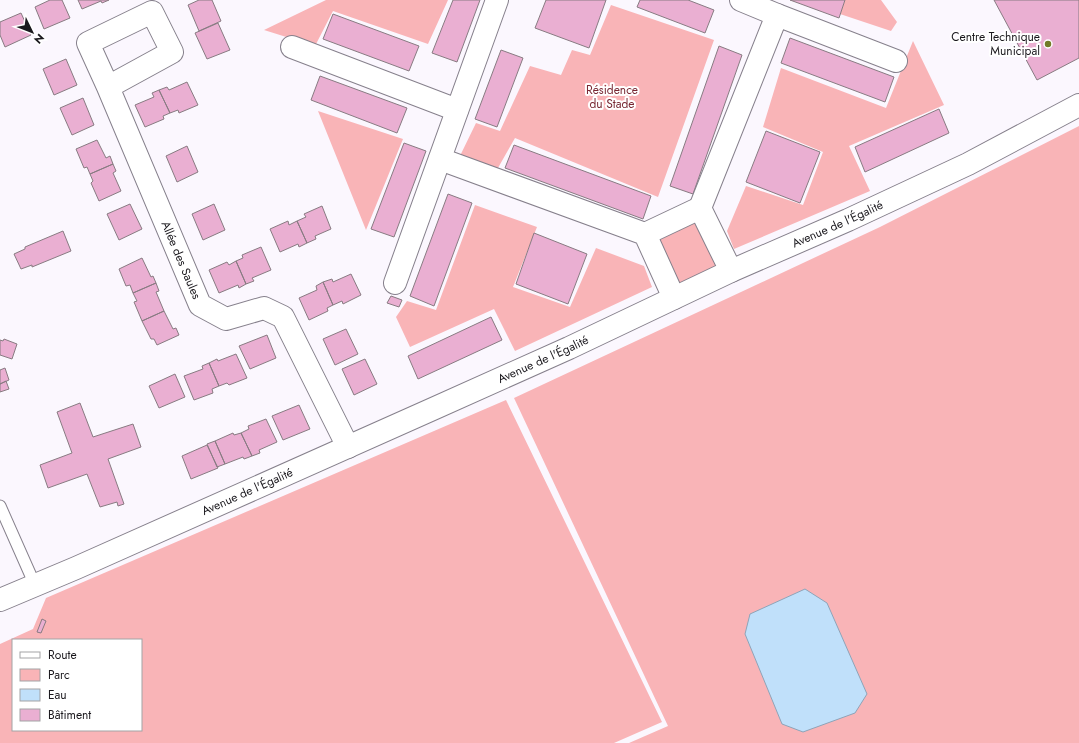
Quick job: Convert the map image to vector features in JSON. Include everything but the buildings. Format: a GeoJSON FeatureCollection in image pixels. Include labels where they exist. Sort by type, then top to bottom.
{"type":"FeatureCollection","features":[{"type":"Feature","properties":{"kind":"street"},"geometry":{"type":"LineString","coordinates":[[395,283],[497,0]]}},
{"type":"Feature","properties":{"kind":"street"},"geometry":{"type":"LineString","coordinates":[[741,0],[896,61]]}},
{"type":"Feature","properties":{"kind":"street"},"geometry":{"type":"LineString","coordinates":[[440,159],[645,234],[700,208],[777,15]]}},
{"type":"Feature","properties":{"kind":"street"},"geometry":{"type":"LineString","coordinates":[[292,47],[457,110]]}},
{"type":"Feature","properties":{"kind":"street","name":"Allée des Saules"},"geometry":{"type":"LineString","coordinates":[[108,87],[200,305],[226,319],[264,308],[283,317],[348,447]]}},
{"type":"Feature","properties":{"kind":"street","name":"Avenue de l'Égalité"},"geometry":{"type":"LineString","coordinates":[[0,600],[76,568],[569,348],[731,271],[848,220],[968,164],[1079,105]]}},
{"type":"Feature","properties":{"kind":"street"},"geometry":{"type":"LineString","coordinates":[[700,208],[731,271]]}},
{"type":"Feature","properties":{"kind":"street"},"geometry":{"type":"LineString","coordinates":[[645,234],[674,298]]}},
{"type":"Feature","properties":{"kind":"lane"},"geometry":{"type":"LineString","coordinates":[[0,506],[35,585]]}},
{"type":"Feature","properties":{"kind":"green space"},"geometry":{"type":"Polygon","coordinates":[[[326,0],[448,0],[428,44],[333,11],[315,46],[264,30],[326,0]]]}},
{"type":"Feature","properties":{"kind":"green space"},"geometry":{"type":"Polygon","coordinates":[[[845,0],[881,0],[897,22],[891,31],[840,14],[845,0]]]}},
{"type":"Feature","properties":{"kind":"green space","name":"Résidence du Stade"},"geometry":{"type":"Polygon","coordinates":[[[611,5],[714,40],[658,197],[515,138],[494,175],[458,160],[476,123],[500,131],[530,66],[561,75],[572,50],[590,55],[611,5]]]}},
{"type":"Feature","properties":{"kind":"green space"},"geometry":{"type":"Polygon","coordinates":[[[913,41],[944,105],[849,146],[870,191],[734,249],[727,231],[746,186],[803,205],[823,152],[763,127],[781,68],[886,108],[913,41]]]}},
{"type":"Feature","properties":{"kind":"green space"},"geometry":{"type":"Polygon","coordinates":[[[318,111],[403,139],[366,230],[318,111]]]}},
{"type":"Feature","properties":{"kind":"green space"},"geometry":{"type":"Polygon","coordinates":[[[1079,126],[1079,743],[629,743],[668,726],[514,398],[880,227],[1079,126]]]}},
{"type":"Feature","properties":{"kind":"green space"},"geometry":{"type":"Polygon","coordinates":[[[475,205],[537,227],[513,287],[570,307],[596,248],[644,266],[652,287],[515,351],[494,309],[410,347],[396,317],[407,301],[436,310],[475,205]]]}},
{"type":"Feature","properties":{"kind":"green space"},"geometry":{"type":"Polygon","coordinates":[[[697,220],[720,267],[678,287],[654,243],[697,220]]]}},
{"type":"Feature","properties":{"kind":"green space"},"geometry":{"type":"Polygon","coordinates":[[[506,400],[662,722],[614,743],[0,743],[0,644],[33,629],[46,598],[506,400]]]}},
{"type":"Feature","properties":{"kind":"water"},"geometry":{"type":"Polygon","coordinates":[[[805,589],[827,603],[867,694],[855,713],[803,732],[782,724],[745,634],[750,614],[805,589]]]}},
{"type":"Feature","properties":{"kind":"place","name":"Centre Technique Municipal"},"geometry":{"type":"Point","coordinates":[1048,44]}}]}
